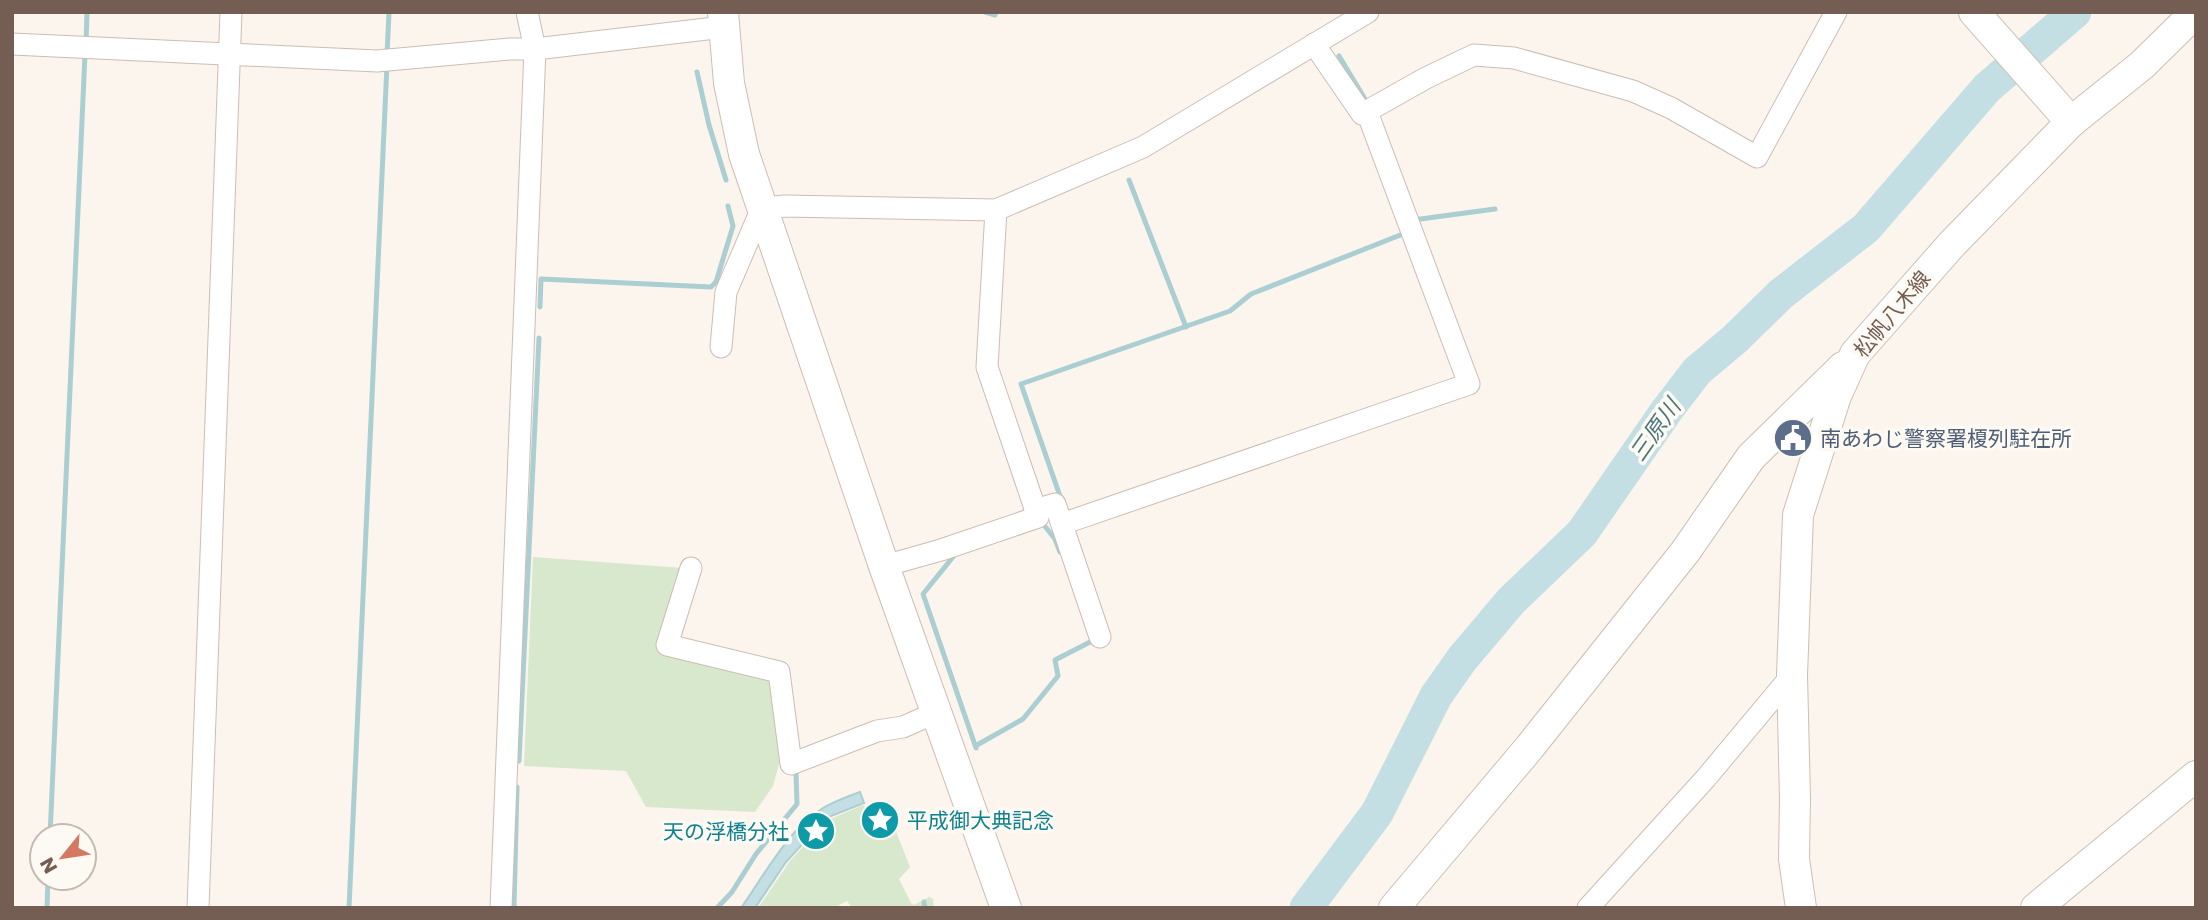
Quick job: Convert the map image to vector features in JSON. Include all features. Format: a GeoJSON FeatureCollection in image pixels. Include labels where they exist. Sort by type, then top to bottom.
{"type":"FeatureCollection","features":[{"type":"Feature","properties":{"kind":"street"},"geometry":{"type":"LineString","coordinates":[[198,908],[231,12]]}},
{"type":"Feature","properties":{"kind":"street"},"geometry":{"type":"LineString","coordinates":[[501,908],[535,49],[527,12]]}},
{"type":"Feature","properties":{"kind":"street"},"geometry":{"type":"LineString","coordinates":[[762,208],[785,206],[996,210],[1143,147],[1367,12]]}},
{"type":"Feature","properties":{"kind":"street"},"geometry":{"type":"LineString","coordinates":[[1314,44],[1362,114],[1474,55],[1514,58],[1633,91],[1671,108],[1757,157],[1836,12]]}},
{"type":"Feature","properties":{"kind":"street","name":"松帆八木線"},"geometry":{"type":"LineString","coordinates":[[1801,908],[1794,859],[1796,798],[1792,676],[1798,515],[1836,396],[1856,354],[2065,115],[2142,65],[2196,12]]}},
{"type":"Feature","properties":{"kind":"street"},"geometry":{"type":"LineString","coordinates":[[1979,17],[2065,115]]}},
{"type":"Feature","properties":{"kind":"street"},"geometry":{"type":"LineString","coordinates":[[12,44],[377,61],[535,49],[723,20],[729,83],[744,154],[884,566],[1006,908]]}},
{"type":"Feature","properties":{"kind":"street"},"geometry":{"type":"LineString","coordinates":[[1062,524],[1469,384],[1367,112]]}},
{"type":"Feature","properties":{"kind":"street"},"geometry":{"type":"LineString","coordinates":[[721,347],[726,292],[762,208]]}},
{"type":"Feature","properties":{"kind":"street"},"geometry":{"type":"LineString","coordinates":[[884,566],[1038,517],[987,367],[996,210]]}},
{"type":"Feature","properties":{"kind":"street"},"geometry":{"type":"LineString","coordinates":[[1394,908],[1521,758],[1667,574],[1751,457],[1856,354]]}},
{"type":"Feature","properties":{"kind":"street"},"geometry":{"type":"LineString","coordinates":[[1035,510],[1055,504],[1100,637]]}},
{"type":"Feature","properties":{"kind":"street"},"geometry":{"type":"LineString","coordinates":[[691,568],[667,645],[779,672],[791,764],[877,732],[903,727],[937,712]]}},
{"type":"Feature","properties":{"kind":"street"},"geometry":{"type":"LineString","coordinates":[[1588,908],[1706,778],[1792,676]]}},
{"type":"Feature","properties":{"kind":"street"},"geometry":{"type":"LineString","coordinates":[[2036,908],[2196,776]]}},
{"type":"Feature","properties":{"kind":"green space"},"geometry":{"type":"Polygon","coordinates":[[[533,557],[683,568],[657,651],[770,676],[781,757],[773,786],[755,812],[646,807],[626,771],[524,766],[533,557]]]}},
{"type":"Feature","properties":{"kind":"green space"},"geometry":{"type":"Polygon","coordinates":[[[881,803],[886,806],[910,867],[899,879],[911,903],[914,905],[929,897],[933,899],[934,908],[852,908],[847,901],[833,908],[758,908],[790,861],[826,821],[863,805],[868,809],[881,803]]]}},
{"type":"Feature","properties":{"kind":"water"},"geometry":{"type":"Polygon","coordinates":[[[860,792],[864,803],[826,818],[786,862],[755,908],[741,908],[797,829],[825,807],[860,792]]]}},
{"type":"Feature","properties":{"kind":"waterway"},"geometry":{"type":"LineString","coordinates":[[86,44],[87,12]]}},
{"type":"Feature","properties":{"kind":"waterway"},"geometry":{"type":"LineString","coordinates":[[387,55],[389,12]]}},
{"type":"Feature","properties":{"kind":"waterway"},"geometry":{"type":"LineString","coordinates":[[985,12],[995,15],[996,12]]}},
{"type":"Feature","properties":{"kind":"waterway","name":"三原川"},"geometry":{"type":"LineString","coordinates":[[1306,908],[1377,813],[1436,696],[1462,659],[1511,601],[1582,533],[1697,371],[1781,294],[1866,228],[1987,88],[2075,12]]}},
{"type":"Feature","properties":{"kind":"waterway"},"geometry":{"type":"LineString","coordinates":[[51,822],[85,54]]}},
{"type":"Feature","properties":{"kind":"waterway"},"geometry":{"type":"LineString","coordinates":[[1339,56],[1368,104]]}},
{"type":"Feature","properties":{"kind":"waterway"},"geometry":{"type":"LineString","coordinates":[[349,908],[387,64]]}},
{"type":"Feature","properties":{"kind":"waterway"},"geometry":{"type":"LineString","coordinates":[[697,72],[709,125],[726,180]]}},
{"type":"Feature","properties":{"kind":"waterway"},"geometry":{"type":"LineString","coordinates":[[1129,180],[1186,327]]}},
{"type":"Feature","properties":{"kind":"waterway"},"geometry":{"type":"LineString","coordinates":[[540,307],[541,279],[711,287],[716,282],[733,226],[728,206]]}},
{"type":"Feature","properties":{"kind":"waterway"},"geometry":{"type":"LineString","coordinates":[[1413,220],[1495,209]]}},
{"type":"Feature","properties":{"kind":"waterway"},"geometry":{"type":"LineString","coordinates":[[1061,499],[1021,384],[1230,311],[1251,294],[1408,232]]}},
{"type":"Feature","properties":{"kind":"waterway"},"geometry":{"type":"LineString","coordinates":[[519,761],[539,338]]}},
{"type":"Feature","properties":{"kind":"waterway"},"geometry":{"type":"LineString","coordinates":[[1040,520],[1055,539],[1060,552]]}},
{"type":"Feature","properties":{"kind":"waterway"},"geometry":{"type":"LineString","coordinates":[[957,552],[923,594],[976,748]]}},
{"type":"Feature","properties":{"kind":"waterway"},"geometry":{"type":"LineString","coordinates":[[977,745],[1023,719],[1058,676],[1055,660],[1094,640]]}},
{"type":"Feature","properties":{"kind":"waterway"},"geometry":{"type":"LineString","coordinates":[[717,908],[732,892],[756,854],[797,804],[796,773]]}},
{"type":"Feature","properties":{"kind":"waterway"},"geometry":{"type":"LineString","coordinates":[[514,908],[517,787]]}},
{"type":"Feature","properties":{"kind":"waterway"},"geometry":{"type":"LineString","coordinates":[[47,908],[48,892]]}},
{"type":"Feature","properties":{"kind":"waterway"},"geometry":{"type":"LineString","coordinates":[[924,902],[925,908]]}},
{"type":"Feature","properties":{"kind":"place","name":"南あわじ警察署榎列駐在所"},"geometry":{"type":"Point","coordinates":[1793,438]}},
{"type":"Feature","properties":{"kind":"place","name":"平成御大典記念"},"geometry":{"type":"Point","coordinates":[880,820]}},
{"type":"Feature","properties":{"kind":"place","name":"天の浮橋分社"},"geometry":{"type":"Point","coordinates":[816,831]}}]}
